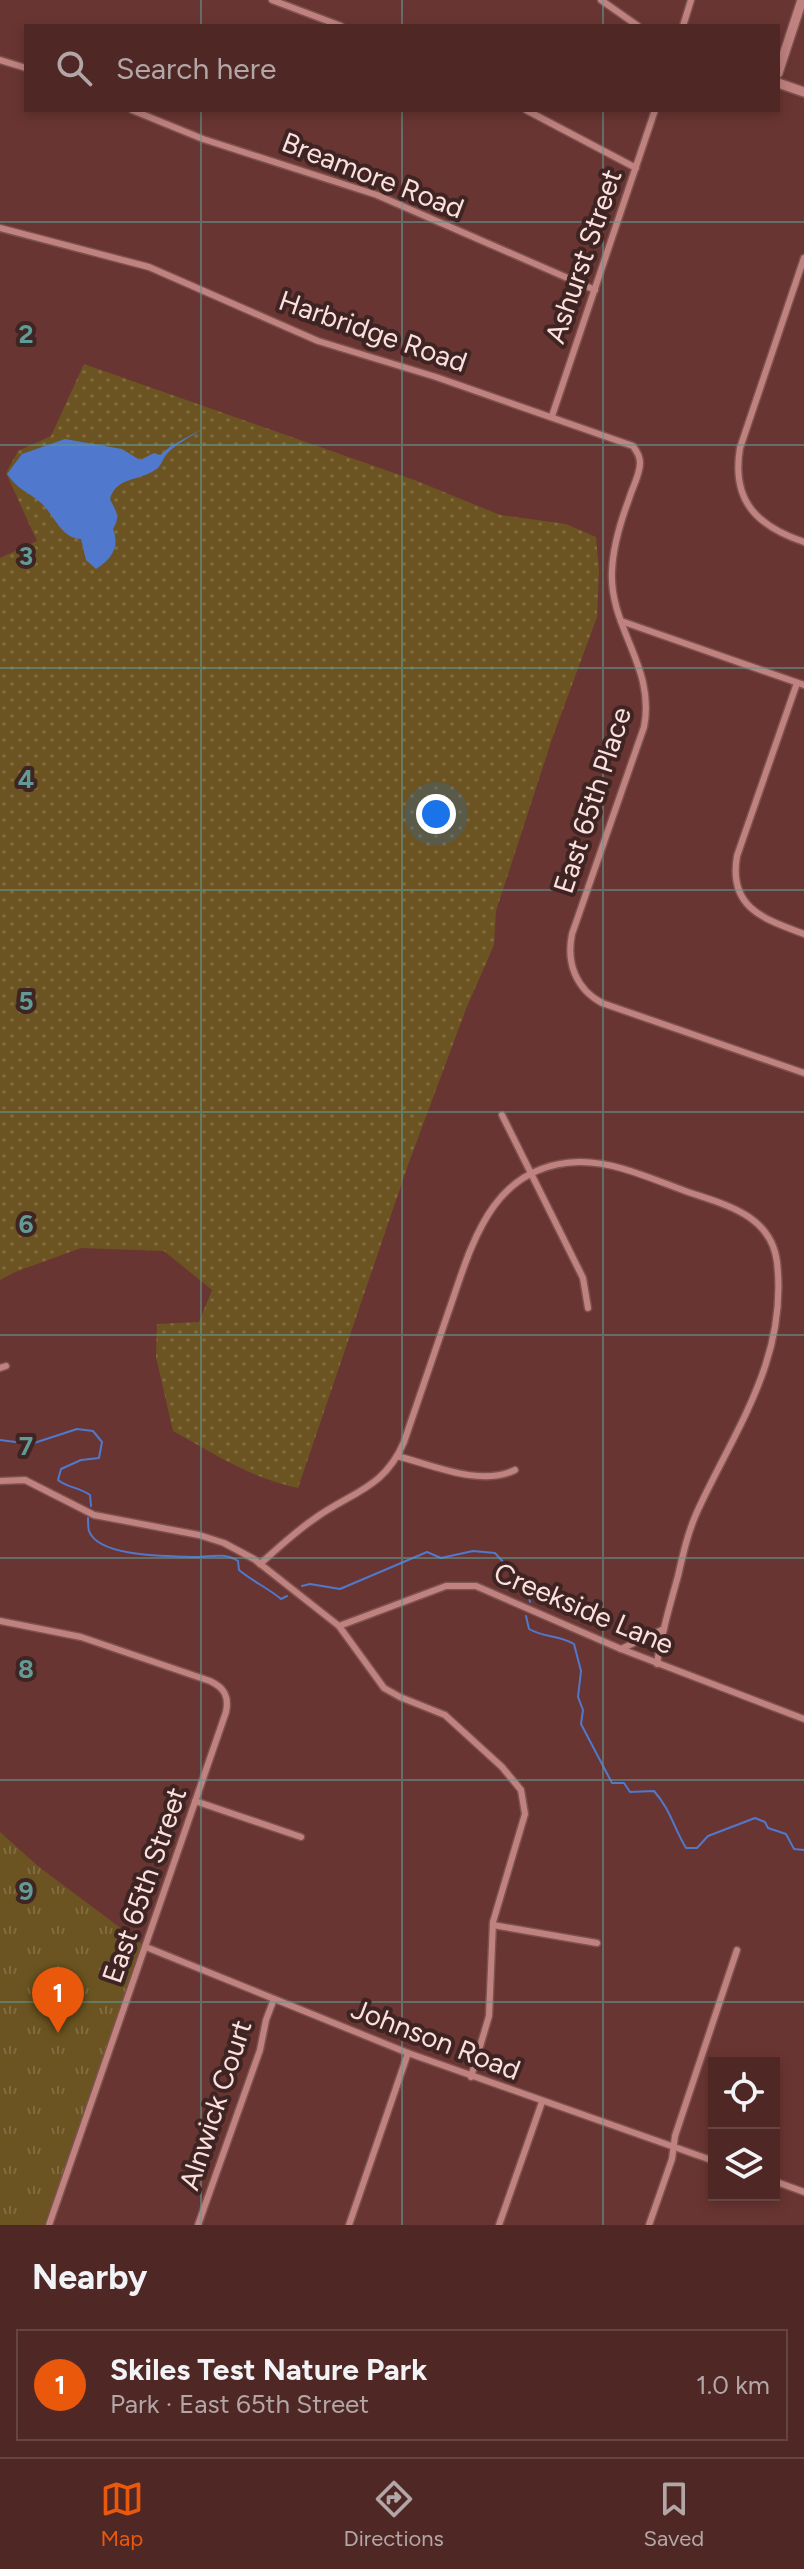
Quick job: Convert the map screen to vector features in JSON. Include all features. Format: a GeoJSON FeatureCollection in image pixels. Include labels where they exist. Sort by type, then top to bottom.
{"type":"FeatureCollection","features":[{"type":"Feature","properties":{"kind":"street"},"geometry":{"type":"LineString","coordinates":[[272,0],[336,24]]}},
{"type":"Feature","properties":{"kind":"street"},"geometry":{"type":"LineString","coordinates":[[601,0],[635,24]]}},
{"type":"Feature","properties":{"kind":"street"},"geometry":{"type":"LineString","coordinates":[[684,24],[691,0]]}},
{"type":"Feature","properties":{"kind":"street"},"geometry":{"type":"LineString","coordinates":[[780,67],[802,0]]}},
{"type":"Feature","properties":{"kind":"street"},"geometry":{"type":"LineString","coordinates":[[0,60],[24,67]]}},
{"type":"Feature","properties":{"kind":"street"},"geometry":{"type":"LineString","coordinates":[[780,84],[804,92]]}},
{"type":"Feature","properties":{"kind":"street","name":"Breamore Road"},"geometry":{"type":"LineString","coordinates":[[137,112],[203,139],[377,195],[595,290]]}},
{"type":"Feature","properties":{"kind":"street"},"geometry":{"type":"LineString","coordinates":[[530,112],[636,168]]}},
{"type":"Feature","properties":{"kind":"street","name":"Ashurst Street"},"geometry":{"type":"LineString","coordinates":[[552,416],[654,112]]}},
{"type":"Feature","properties":{"kind":"street","name":"Harbridge Road"},"geometry":{"type":"LineString","coordinates":[[0,228],[149,267],[318,341],[552,416],[628,443],[638,453]]}},
{"type":"Feature","properties":{"kind":"street"},"geometry":{"type":"LineString","coordinates":[[804,258],[740,448],[738,470],[743,496],[763,523],[776,532],[804,542]]}},
{"type":"Feature","properties":{"kind":"street","name":"East 65th Place"},"geometry":{"type":"LineString","coordinates":[[638,453],[640,468],[620,522],[613,553],[611,583],[621,621],[645,681],[647,710],[644,727],[572,934],[569,950],[576,977],[587,992],[602,1003],[804,1073]]}},
{"type":"Feature","properties":{"kind":"street"},"geometry":{"type":"LineString","coordinates":[[621,621],[801,684],[737,856],[736,875],[740,893],[756,913],[804,934]]}},
{"type":"Feature","properties":{"kind":"street"},"geometry":{"type":"LineString","coordinates":[[502,1115],[583,1278],[588,1308]]}},
{"type":"Feature","properties":{"kind":"street"},"geometry":{"type":"LineString","coordinates":[[260,1564],[315,1518],[369,1487],[397,1456],[479,1227],[500,1198],[532,1173],[561,1164],[591,1163],[616,1168],[738,1209],[757,1222],[771,1241],[777,1259],[777,1301],[766,1367],[750,1409],[690,1530],[657,1664]]}},
{"type":"Feature","properties":{"kind":"street"},"geometry":{"type":"LineString","coordinates":[[397,1456],[482,1476],[501,1475],[515,1470]]}},
{"type":"Feature","properties":{"kind":"street"},"geometry":{"type":"LineString","coordinates":[[0,1481],[25,1480],[94,1515],[207,1537],[234,1548],[260,1564],[339,1626],[384,1688],[396,1696],[445,1715],[510,1775],[521,1790],[525,1810],[493,1925],[489,2016],[471,2077]]}},
{"type":"Feature","properties":{"kind":"street","name":"Creekside Lane"},"geometry":{"type":"LineString","coordinates":[[339,1626],[438,1588],[465,1585],[484,1589],[657,1664],[804,1719]]}},
{"type":"Feature","properties":{"kind":"street","name":"East 65th Street"},"geometry":{"type":"LineString","coordinates":[[0,1621],[93,1641],[213,1682],[226,1694],[226,1712],[49,2225]]}},
{"type":"Feature","properties":{"kind":"street"},"geometry":{"type":"LineString","coordinates":[[621,1649],[664,1629]]}},
{"type":"Feature","properties":{"kind":"street"},"geometry":{"type":"LineString","coordinates":[[195,1801],[301,1837]]}},
{"type":"Feature","properties":{"kind":"street"},"geometry":{"type":"LineString","coordinates":[[493,1925],[597,1943]]}},
{"type":"Feature","properties":{"kind":"street","name":"Johnson Road"},"geometry":{"type":"LineString","coordinates":[[146,1947],[471,2077],[708,2159]]}},
{"type":"Feature","properties":{"kind":"street"},"geometry":{"type":"LineString","coordinates":[[649,2225],[737,1950]]}},
{"type":"Feature","properties":{"kind":"street","name":"Alnwick Court"},"geometry":{"type":"LineString","coordinates":[[198,2225],[260,2050],[274,1999]]}},
{"type":"Feature","properties":{"kind":"street"},"geometry":{"type":"LineString","coordinates":[[349,2225],[408,2053]]}},
{"type":"Feature","properties":{"kind":"street"},"geometry":{"type":"LineString","coordinates":[[499,2225],[542,2102]]}},
{"type":"Feature","properties":{"kind":"street"},"geometry":{"type":"LineString","coordinates":[[780,2183],[804,2192]]}},
{"type":"Feature","properties":{"kind":"green space"},"geometry":{"type":"Polygon","coordinates":[[[84,364],[417,481],[500,515],[566,524],[596,537],[599,570],[597,617],[552,739],[496,911],[494,945],[466,1009],[408,1165],[298,1488],[249,1472],[173,1431],[156,1357],[157,1324],[199,1322],[212,1290],[164,1251],[81,1248],[0,1280],[0,558],[37,541],[6,473],[18,451],[51,436],[84,364]]]}},
{"type":"Feature","properties":{"kind":"green space"},"geometry":{"type":"Polygon","coordinates":[[[0,1832],[39,1867],[146,1947],[49,2225],[0,2225],[0,1832]]]}},
{"type":"Feature","properties":{"kind":"water"},"geometry":{"type":"Polygon","coordinates":[[[202,429],[169,451],[157,469],[123,483],[113,492],[110,499],[117,517],[113,529],[115,547],[110,557],[96,569],[86,560],[81,539],[68,535],[40,502],[7,474],[22,454],[65,439],[122,449],[140,460],[154,453],[160,455],[202,429]]]}},
{"type":"Feature","properties":{"kind":"waterway"},"geometry":{"type":"LineString","coordinates":[[0,1440],[31,1444],[77,1429],[93,1431],[102,1442],[99,1458],[81,1460],[61,1469],[58,1480],[90,1495],[91,1506]]}},
{"type":"Feature","properties":{"kind":"waterway"},"geometry":{"type":"LineString","coordinates":[[88,1518],[89,1531],[95,1540],[106,1546],[137,1554],[228,1557],[238,1561],[239,1570],[281,1599],[287,1596]]}},
{"type":"Feature","properties":{"kind":"waterway"},"geometry":{"type":"LineString","coordinates":[[302,1586],[310,1584],[340,1589],[427,1552],[441,1558],[473,1551],[495,1553],[526,1587],[530,1602]]}},
{"type":"Feature","properties":{"kind":"waterway"},"geometry":{"type":"LineString","coordinates":[[526,1616],[529,1629],[574,1644],[581,1671],[578,1697],[583,1710],[581,1724],[612,1783],[624,1783],[630,1792],[654,1791],[686,1848],[697,1848],[708,1836],[755,1818],[765,1822],[768,1828],[786,1834],[794,1849],[804,1850]]}},
{"type":"Feature","properties":{"kind":"place","name":"Skiles Test Nature Park"},"geometry":{"type":"Point","coordinates":[58,2033]}}]}
